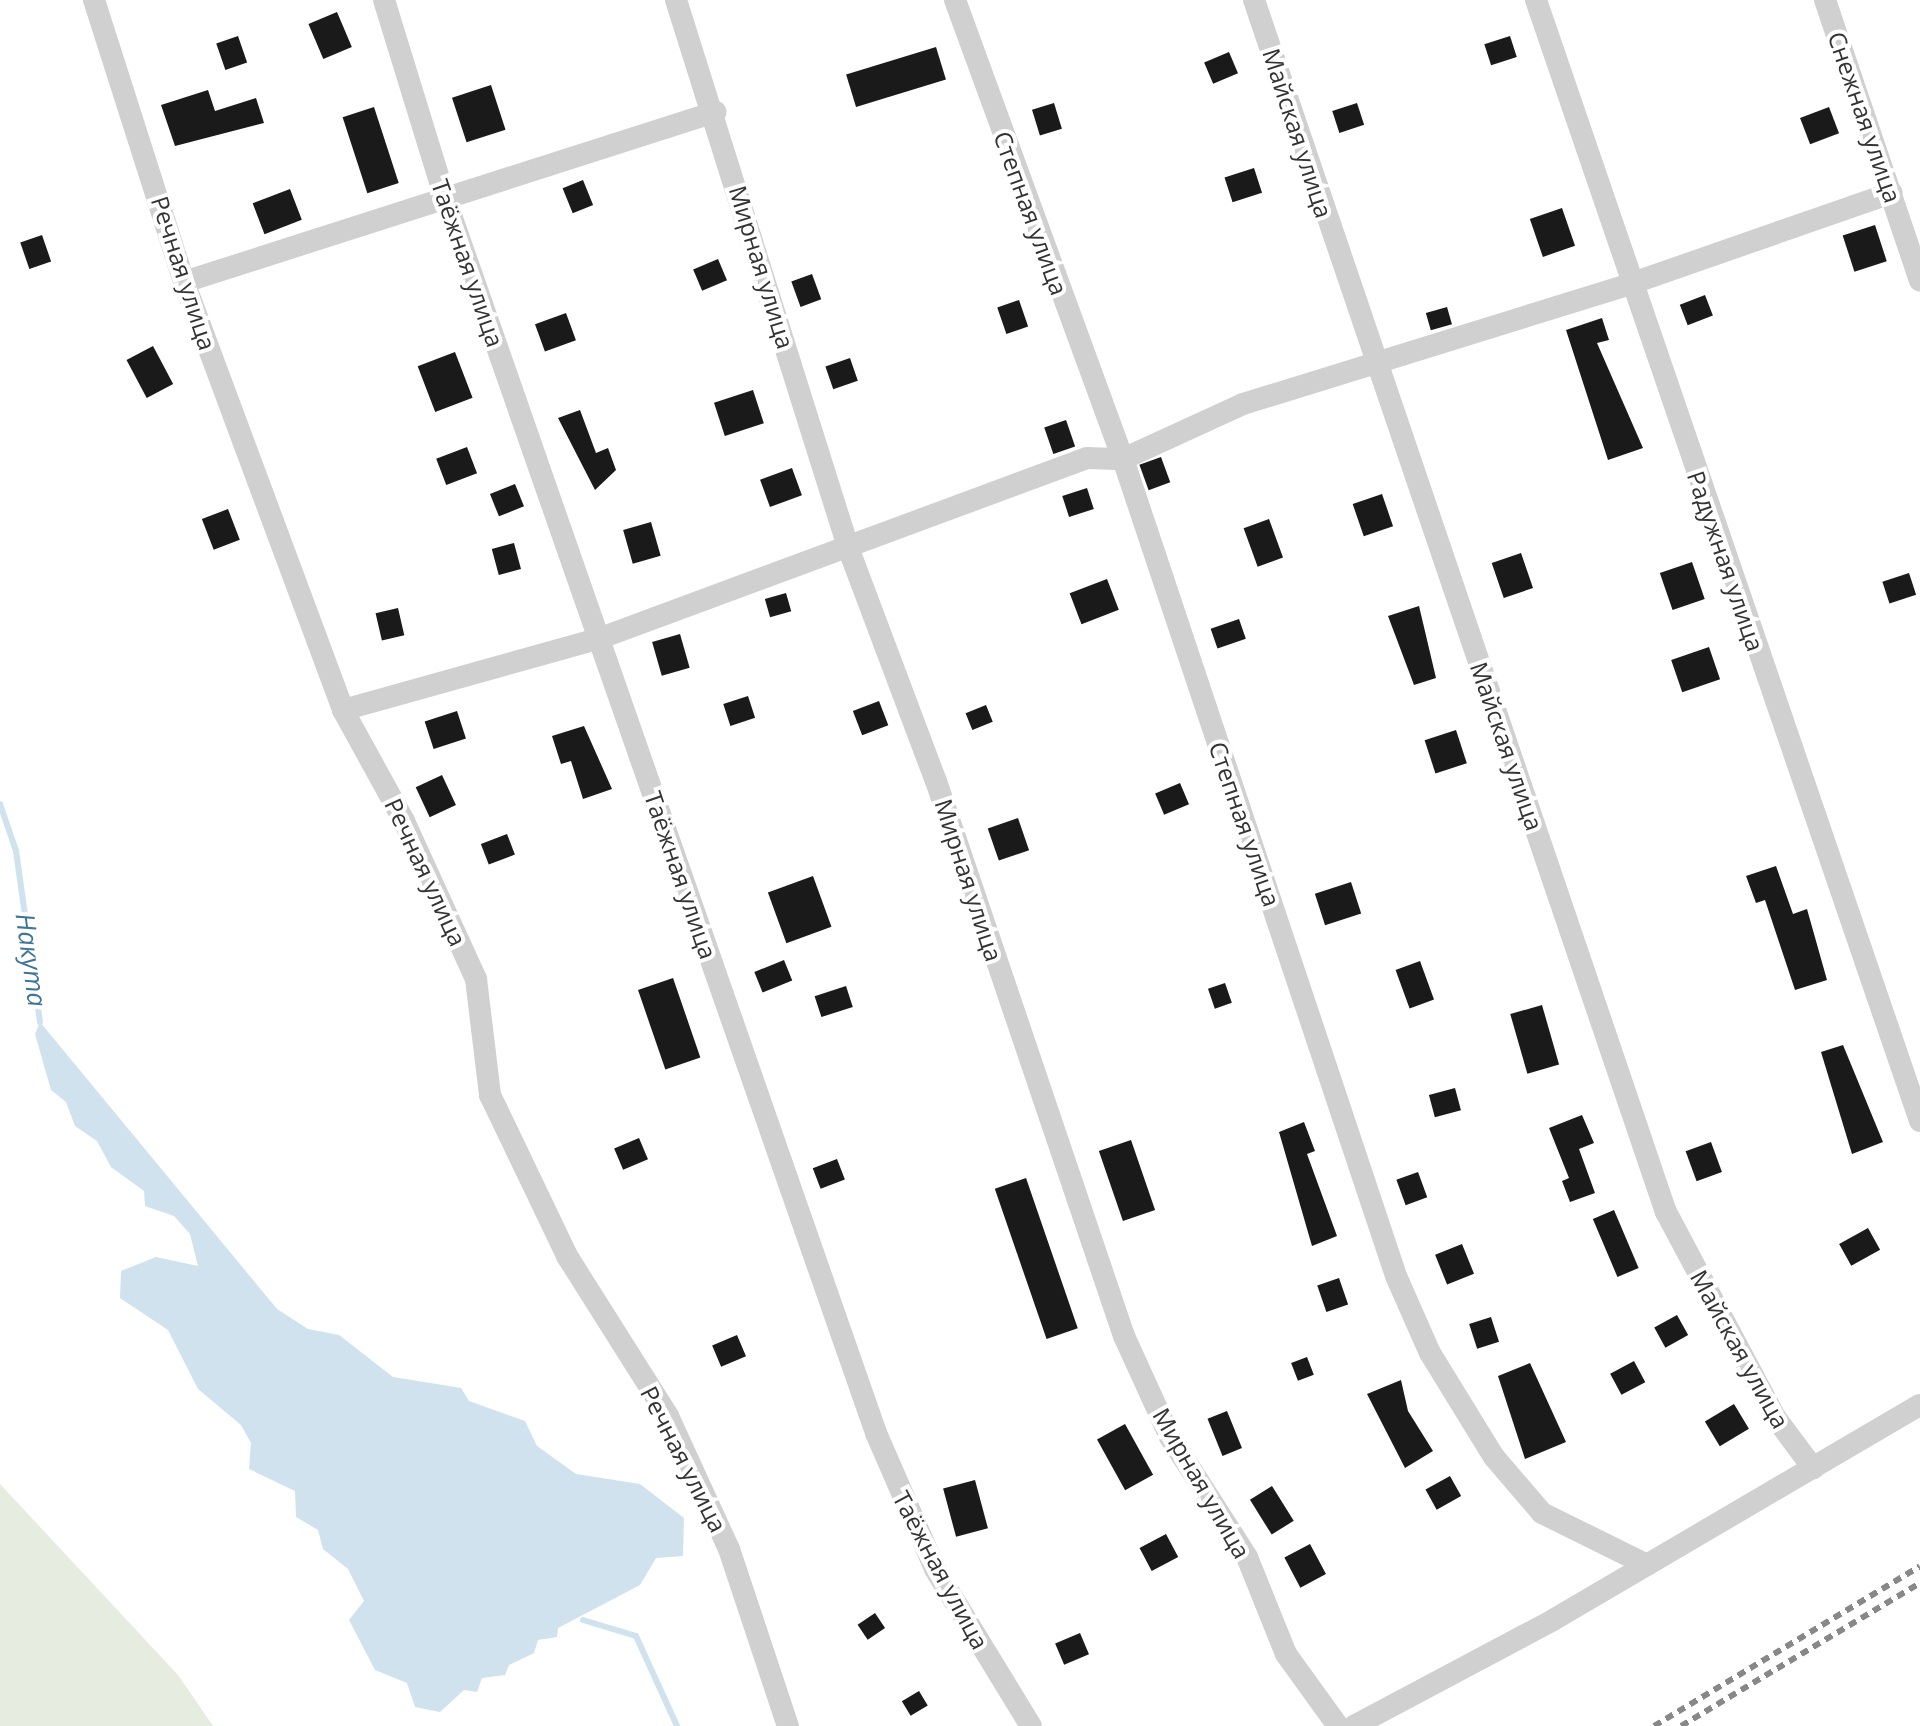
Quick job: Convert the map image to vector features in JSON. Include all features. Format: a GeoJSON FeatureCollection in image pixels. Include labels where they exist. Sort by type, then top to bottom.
{"type":"FeatureCollection","features":[{"type":"Feature","properties":{"kind":"street","name":"Речная улица"},"geometry":{"type":"LineString","coordinates":[[94,0],[184,282],[343,710],[404,821],[476,979],[490,1095],[567,1256],[668,1416],[729,1549],[788,1726]]}},
{"type":"Feature","properties":{"kind":"street","name":"Таёжная улица"},"geometry":{"type":"LineString","coordinates":[[384,0],[445,198],[906,1511],[1031,1726]]}},
{"type":"Feature","properties":{"kind":"street","name":"Мирная улица"},"geometry":{"type":"LineString","coordinates":[[676,0],[715,112],[849,550],[936,781],[1124,1336],[1170,1437],[1247,1557],[1286,1654],[1338,1726]]}},
{"type":"Feature","properties":{"kind":"street","name":"Степная улица"},"geometry":{"type":"LineString","coordinates":[[955,0],[1123,459],[1396,1276],[1430,1353],[1494,1457],[1542,1513],[1647,1565]]}},
{"type":"Feature","properties":{"kind":"street","name":"Майская улица"},"geometry":{"type":"LineString","coordinates":[[1254,0],[1372,363],[1666,1212],[1775,1417],[1813,1468]]}},
{"type":"Feature","properties":{"kind":"street","name":"Радужная улица"},"geometry":{"type":"LineString","coordinates":[[1536,0],[1630,284],[1920,1121]]}},
{"type":"Feature","properties":{"kind":"street","name":"Снежная улица"},"geometry":{"type":"LineString","coordinates":[[1825,0],[1920,280]]}},
{"type":"Feature","properties":{"kind":"street"},"geometry":{"type":"LineString","coordinates":[[184,282],[715,112]]}},
{"type":"Feature","properties":{"kind":"street"},"geometry":{"type":"LineString","coordinates":[[343,710],[598,639],[849,550],[1087,458],[1123,459],[1243,404],[1630,284],[1892,193]]}},
{"type":"Feature","properties":{"kind":"street"},"geometry":{"type":"LineString","coordinates":[[1354,1726],[1647,1565],[1920,1405]]}},
{"type":"Feature","properties":{"kind":"shaded area"},"geometry":{"type":"Polygon","coordinates":[[[0,1484],[178,1675],[213,1726],[0,1726],[0,1484]]]}},
{"type":"Feature","properties":{"kind":"water"},"geometry":{"type":"Polygon","coordinates":[[[40,1022],[277,1309],[308,1329],[339,1335],[393,1377],[461,1388],[469,1401],[525,1421],[537,1446],[576,1474],[640,1484],[684,1518],[683,1556],[656,1558],[640,1585],[558,1628],[557,1637],[538,1640],[534,1653],[509,1665],[505,1675],[482,1678],[477,1692],[464,1690],[440,1712],[415,1707],[407,1683],[375,1670],[349,1620],[364,1601],[348,1569],[323,1549],[318,1530],[296,1517],[295,1491],[249,1469],[251,1443],[241,1425],[198,1389],[168,1330],[120,1298],[121,1271],[156,1257],[198,1266],[190,1234],[174,1216],[145,1206],[144,1191],[111,1167],[97,1141],[75,1126],[66,1102],[51,1090],[35,1034],[40,1022]]]}},
{"type":"Feature","properties":{"kind":"building"},"geometry":{"type":"Polygon","coordinates":[[[337,12],[352,47],[323,59],[308,24],[337,12]]]}},
{"type":"Feature","properties":{"kind":"building"},"geometry":{"type":"Polygon","coordinates":[[[238,36],[247,62],[225,70],[216,43],[238,36]]]}},
{"type":"Feature","properties":{"kind":"building"},"geometry":{"type":"Polygon","coordinates":[[[1510,36],[1517,57],[1491,65],[1484,44],[1510,36]]]}},
{"type":"Feature","properties":{"kind":"building"},"geometry":{"type":"Polygon","coordinates":[[[936,47],[946,80],[856,107],[846,74],[936,47]]]}},
{"type":"Feature","properties":{"kind":"building"},"geometry":{"type":"Polygon","coordinates":[[[1229,52],[1238,73],[1213,84],[1204,63],[1229,52]]]}},
{"type":"Feature","properties":{"kind":"building"},"geometry":{"type":"Polygon","coordinates":[[[491,85],[506,130],[467,142],[452,98],[491,85]]]}},
{"type":"Feature","properties":{"kind":"building"},"geometry":{"type":"Polygon","coordinates":[[[208,90],[215,111],[256,98],[264,123],[175,146],[161,105],[208,90]]]}},
{"type":"Feature","properties":{"kind":"building"},"geometry":{"type":"Polygon","coordinates":[[[1054,103],[1062,129],[1040,136],[1032,110],[1054,103]]]}},
{"type":"Feature","properties":{"kind":"building"},"geometry":{"type":"Polygon","coordinates":[[[1357,103],[1364,125],[1339,133],[1332,111],[1357,103]]]}},
{"type":"Feature","properties":{"kind":"building"},"geometry":{"type":"Polygon","coordinates":[[[374,107],[399,183],[367,193],[343,117],[374,107]]]}},
{"type":"Feature","properties":{"kind":"building"},"geometry":{"type":"Polygon","coordinates":[[[1829,107],[1839,133],[1810,144],[1800,118],[1829,107]]]}},
{"type":"Feature","properties":{"kind":"building"},"geometry":{"type":"Polygon","coordinates":[[[1254,168],[1262,193],[1233,202],[1225,178],[1254,168]]]}},
{"type":"Feature","properties":{"kind":"building"},"geometry":{"type":"Polygon","coordinates":[[[583,180],[593,205],[573,213],[563,188],[583,180]]]}},
{"type":"Feature","properties":{"kind":"building"},"geometry":{"type":"Polygon","coordinates":[[[290,189],[302,220],[264,234],[253,203],[290,189]]]}},
{"type":"Feature","properties":{"kind":"building"},"geometry":{"type":"Polygon","coordinates":[[[1562,208],[1575,246],[1543,257],[1530,219],[1562,208]]]}},
{"type":"Feature","properties":{"kind":"building"},"geometry":{"type":"Polygon","coordinates":[[[1875,225],[1887,261],[1854,272],[1843,236],[1875,225]]]}},
{"type":"Feature","properties":{"kind":"building"},"geometry":{"type":"Polygon","coordinates":[[[42,235],[51,261],[29,269],[20,242],[42,235]]]}},
{"type":"Feature","properties":{"kind":"building"},"geometry":{"type":"Polygon","coordinates":[[[718,259],[727,280],[702,291],[693,270],[718,259]]]}},
{"type":"Feature","properties":{"kind":"building"},"geometry":{"type":"Polygon","coordinates":[[[812,274],[821,299],[801,307],[791,282],[812,274]]]}},
{"type":"Feature","properties":{"kind":"building"},"geometry":{"type":"Polygon","coordinates":[[[1705,295],[1713,316],[1688,325],[1680,305],[1705,295]]]}},
{"type":"Feature","properties":{"kind":"building"},"geometry":{"type":"Polygon","coordinates":[[[1019,300],[1028,326],[1006,334],[997,307],[1019,300]]]}},
{"type":"Feature","properties":{"kind":"building"},"geometry":{"type":"Polygon","coordinates":[[[1447,307],[1452,324],[1431,330],[1426,313],[1447,307]]]}},
{"type":"Feature","properties":{"kind":"building"},"geometry":{"type":"Polygon","coordinates":[[[566,313],[576,340],[545,352],[535,324],[566,313]]]}},
{"type":"Feature","properties":{"kind":"building"},"geometry":{"type":"Polygon","coordinates":[[[1602,318],[1609,340],[1597,343],[1643,448],[1608,460],[1566,330],[1602,318]]]}},
{"type":"Feature","properties":{"kind":"building"},"geometry":{"type":"Polygon","coordinates":[[[153,346],[173,384],[147,398],[127,360],[153,346]]]}},
{"type":"Feature","properties":{"kind":"building"},"geometry":{"type":"Polygon","coordinates":[[[455,352],[473,398],[435,412],[418,366],[455,352]]]}},
{"type":"Feature","properties":{"kind":"building"},"geometry":{"type":"Polygon","coordinates":[[[850,358],[858,381],[833,389],[825,366],[850,358]]]}},
{"type":"Feature","properties":{"kind":"building"},"geometry":{"type":"Polygon","coordinates":[[[753,390],[764,423],[725,436],[714,403],[753,390]]]}},
{"type":"Feature","properties":{"kind":"building"},"geometry":{"type":"Polygon","coordinates":[[[580,410],[596,453],[608,448],[616,470],[595,490],[558,418],[580,410]]]}},
{"type":"Feature","properties":{"kind":"building"},"geometry":{"type":"Polygon","coordinates":[[[1066,420],[1075,446],[1053,454],[1044,427],[1066,420]]]}},
{"type":"Feature","properties":{"kind":"building"},"geometry":{"type":"Polygon","coordinates":[[[467,447],[477,473],[446,485],[436,459],[467,447]]]}},
{"type":"Feature","properties":{"kind":"building"},"geometry":{"type":"Polygon","coordinates":[[[1161,457],[1170,482],[1149,490],[1139,465],[1161,457]]]}},
{"type":"Feature","properties":{"kind":"building"},"geometry":{"type":"Polygon","coordinates":[[[792,468],[802,495],[770,507],[760,480],[792,468]]]}},
{"type":"Feature","properties":{"kind":"building"},"geometry":{"type":"Polygon","coordinates":[[[515,484],[524,506],[499,516],[490,494],[515,484]]]}},
{"type":"Feature","properties":{"kind":"building"},"geometry":{"type":"Polygon","coordinates":[[[1087,488],[1094,509],[1069,517],[1062,496],[1087,488]]]}},
{"type":"Feature","properties":{"kind":"building"},"geometry":{"type":"Polygon","coordinates":[[[1382,494],[1393,526],[1364,536],[1353,504],[1382,494]]]}},
{"type":"Feature","properties":{"kind":"building"},"geometry":{"type":"Polygon","coordinates":[[[228,509],[240,540],[214,550],[202,519],[228,509]]]}},
{"type":"Feature","properties":{"kind":"building"},"geometry":{"type":"Polygon","coordinates":[[[1269,519],[1283,558],[1258,567],[1244,528],[1269,519]]]}},
{"type":"Feature","properties":{"kind":"building"},"geometry":{"type":"Polygon","coordinates":[[[651,522],[661,556],[633,564],[623,530],[651,522]]]}},
{"type":"Feature","properties":{"kind":"building"},"geometry":{"type":"Polygon","coordinates":[[[514,543],[521,569],[499,575],[492,549],[514,543]]]}},
{"type":"Feature","properties":{"kind":"building"},"geometry":{"type":"Polygon","coordinates":[[[1521,553],[1533,588],[1504,598],[1492,563],[1521,553]]]}},
{"type":"Feature","properties":{"kind":"building"},"geometry":{"type":"Polygon","coordinates":[[[1692,562],[1705,599],[1673,610],[1660,573],[1692,562]]]}},
{"type":"Feature","properties":{"kind":"building"},"geometry":{"type":"Polygon","coordinates":[[[1909,573],[1916,595],[1889,604],[1882,582],[1909,573]]]}},
{"type":"Feature","properties":{"kind":"building"},"geometry":{"type":"Polygon","coordinates":[[[1107,579],[1119,610],[1081,624],[1070,593],[1107,579]]]}},
{"type":"Feature","properties":{"kind":"building"},"geometry":{"type":"Polygon","coordinates":[[[786,593],[791,611],[770,617],[765,599],[786,593]]]}},
{"type":"Feature","properties":{"kind":"building"},"geometry":{"type":"Polygon","coordinates":[[[1419,606],[1436,678],[1414,685],[1388,616],[1419,606]]]}},
{"type":"Feature","properties":{"kind":"building"},"geometry":{"type":"Polygon","coordinates":[[[398,608],[404,635],[382,640],[376,613],[398,608]]]}},
{"type":"Feature","properties":{"kind":"building"},"geometry":{"type":"Polygon","coordinates":[[[1239,619],[1246,639],[1217,649],[1211,629],[1239,619]]]}},
{"type":"Feature","properties":{"kind":"building"},"geometry":{"type":"Polygon","coordinates":[[[680,634],[690,668],[662,676],[652,642],[680,634]]]}},
{"type":"Feature","properties":{"kind":"building"},"geometry":{"type":"Polygon","coordinates":[[[1709,647],[1720,679],[1682,692],[1671,660],[1709,647]]]}},
{"type":"Feature","properties":{"kind":"building"},"geometry":{"type":"Polygon","coordinates":[[[748,696],[755,718],[730,726],[723,704],[748,696]]]}},
{"type":"Feature","properties":{"kind":"building"},"geometry":{"type":"Polygon","coordinates":[[[879,701],[888,725],[862,735],[853,711],[879,701]]]}},
{"type":"Feature","properties":{"kind":"building"},"geometry":{"type":"Polygon","coordinates":[[[986,705],[993,722],[972,730],[966,713],[986,705]]]}},
{"type":"Feature","properties":{"kind":"building"},"geometry":{"type":"Polygon","coordinates":[[[457,711],[466,739],[434,749],[425,722],[457,711]]]}},
{"type":"Feature","properties":{"kind":"building"},"geometry":{"type":"Polygon","coordinates":[[[584,726],[612,789],[583,799],[571,761],[561,764],[552,736],[584,726]]]}},
{"type":"Feature","properties":{"kind":"building"},"geometry":{"type":"Polygon","coordinates":[[[1456,730],[1467,763],[1435,773],[1425,740],[1456,730]]]}},
{"type":"Feature","properties":{"kind":"building"},"geometry":{"type":"Polygon","coordinates":[[[442,775],[456,805],[430,817],[416,787],[442,775]]]}},
{"type":"Feature","properties":{"kind":"building"},"geometry":{"type":"Polygon","coordinates":[[[1180,783],[1189,804],[1164,815],[1155,794],[1180,783]]]}},
{"type":"Feature","properties":{"kind":"building"},"geometry":{"type":"Polygon","coordinates":[[[1018,818],[1029,850],[999,861],[988,828],[1018,818]]]}},
{"type":"Feature","properties":{"kind":"building"},"geometry":{"type":"Polygon","coordinates":[[[507,834],[515,855],[489,865],[481,844],[507,834]]]}},
{"type":"Feature","properties":{"kind":"building"},"geometry":{"type":"Polygon","coordinates":[[[1776,866],[1793,914],[1807,909],[1827,980],[1795,990],[1765,900],[1756,903],[1746,876],[1776,866]]]}},
{"type":"Feature","properties":{"kind":"building"},"geometry":{"type":"Polygon","coordinates":[[[813,876],[831,927],[786,943],[768,892],[813,876]]]}},
{"type":"Feature","properties":{"kind":"building"},"geometry":{"type":"Polygon","coordinates":[[[1351,882],[1361,913],[1325,925],[1315,894],[1351,882]]]}},
{"type":"Feature","properties":{"kind":"building"},"geometry":{"type":"Polygon","coordinates":[[[784,960],[792,980],[763,992],[754,972],[784,960]]]}},
{"type":"Feature","properties":{"kind":"building"},"geometry":{"type":"Polygon","coordinates":[[[1420,961],[1434,1000],[1410,1008],[1396,970],[1420,961]]]}},
{"type":"Feature","properties":{"kind":"building"},"geometry":{"type":"Polygon","coordinates":[[[673,978],[700,1057],[665,1069],[638,990],[673,978]]]}},
{"type":"Feature","properties":{"kind":"building"},"geometry":{"type":"Polygon","coordinates":[[[1225,983],[1232,1003],[1215,1009],[1208,989],[1225,983]]]}},
{"type":"Feature","properties":{"kind":"building"},"geometry":{"type":"Polygon","coordinates":[[[846,986],[853,1007],[821,1017],[815,996],[846,986]]]}},
{"type":"Feature","properties":{"kind":"building"},"geometry":{"type":"Polygon","coordinates":[[[1542,1005],[1559,1065],[1527,1074],[1510,1014],[1542,1005]]]}},
{"type":"Feature","properties":{"kind":"building"},"geometry":{"type":"Polygon","coordinates":[[[1843,1045],[1883,1142],[1852,1154],[1821,1052],[1843,1045]]]}},
{"type":"Feature","properties":{"kind":"building"},"geometry":{"type":"Polygon","coordinates":[[[1455,1088],[1461,1110],[1435,1117],[1429,1095],[1455,1088]]]}},
{"type":"Feature","properties":{"kind":"building"},"geometry":{"type":"Polygon","coordinates":[[[1582,1115],[1594,1143],[1579,1149],[1595,1193],[1570,1202],[1562,1181],[1569,1178],[1549,1128],[1582,1115]]]}},
{"type":"Feature","properties":{"kind":"building"},"geometry":{"type":"Polygon","coordinates":[[[1304,1122],[1315,1151],[1307,1154],[1337,1236],[1312,1246],[1279,1132],[1304,1122]]]}},
{"type":"Feature","properties":{"kind":"building"},"geometry":{"type":"Polygon","coordinates":[[[639,1138],[648,1159],[623,1170],[614,1149],[639,1138]]]}},
{"type":"Feature","properties":{"kind":"building"},"geometry":{"type":"Polygon","coordinates":[[[1131,1140],[1155,1210],[1123,1221],[1099,1151],[1131,1140]]]}},
{"type":"Feature","properties":{"kind":"building"},"geometry":{"type":"Polygon","coordinates":[[[1711,1142],[1722,1172],[1697,1181],[1686,1151],[1711,1142]]]}},
{"type":"Feature","properties":{"kind":"building"},"geometry":{"type":"Polygon","coordinates":[[[837,1159],[845,1180],[821,1189],[813,1168],[837,1159]]]}},
{"type":"Feature","properties":{"kind":"building"},"geometry":{"type":"Polygon","coordinates":[[[1418,1172],[1427,1197],[1406,1205],[1396,1180],[1418,1172]]]}},
{"type":"Feature","properties":{"kind":"building"},"geometry":{"type":"Polygon","coordinates":[[[1026,1178],[1078,1328],[1047,1339],[995,1189],[1026,1178]]]}},
{"type":"Feature","properties":{"kind":"building"},"geometry":{"type":"Polygon","coordinates":[[[1614,1210],[1639,1268],[1617,1277],[1593,1219],[1614,1210]]]}},
{"type":"Feature","properties":{"kind":"building"},"geometry":{"type":"Polygon","coordinates":[[[1868,1228],[1880,1250],[1851,1266],[1839,1244],[1868,1228]]]}},
{"type":"Feature","properties":{"kind":"building"},"geometry":{"type":"Polygon","coordinates":[[[1462,1244],[1474,1274],[1447,1285],[1435,1255],[1462,1244]]]}},
{"type":"Feature","properties":{"kind":"building"},"geometry":{"type":"Polygon","coordinates":[[[1339,1278],[1348,1304],[1326,1312],[1317,1285],[1339,1278]]]}},
{"type":"Feature","properties":{"kind":"building"},"geometry":{"type":"Polygon","coordinates":[[[1677,1315],[1688,1335],[1665,1348],[1654,1328],[1677,1315]]]}},
{"type":"Feature","properties":{"kind":"building"},"geometry":{"type":"Polygon","coordinates":[[[1491,1317],[1499,1342],[1477,1349],[1469,1324],[1491,1317]]]}},
{"type":"Feature","properties":{"kind":"building"},"geometry":{"type":"Polygon","coordinates":[[[737,1335],[746,1356],[721,1367],[712,1346],[737,1335]]]}},
{"type":"Feature","properties":{"kind":"building"},"geometry":{"type":"Polygon","coordinates":[[[1307,1357],[1314,1375],[1298,1381],[1291,1363],[1307,1357]]]}},
{"type":"Feature","properties":{"kind":"building"},"geometry":{"type":"Polygon","coordinates":[[[1634,1361],[1645,1382],[1621,1395],[1610,1374],[1634,1361]]]}},
{"type":"Feature","properties":{"kind":"building"},"geometry":{"type":"Polygon","coordinates":[[[1530,1363],[1566,1442],[1525,1459],[1498,1376],[1530,1363]]]}},
{"type":"Feature","properties":{"kind":"building"},"geometry":{"type":"Polygon","coordinates":[[[1401,1380],[1408,1411],[1433,1451],[1405,1468],[1367,1394],[1401,1380]]]}},
{"type":"Feature","properties":{"kind":"building"},"geometry":{"type":"Polygon","coordinates":[[[1734,1404],[1749,1429],[1720,1446],[1705,1422],[1734,1404]]]}},
{"type":"Feature","properties":{"kind":"building"},"geometry":{"type":"Polygon","coordinates":[[[1227,1411],[1242,1448],[1223,1456],[1208,1419],[1227,1411]]]}},
{"type":"Feature","properties":{"kind":"building"},"geometry":{"type":"Polygon","coordinates":[[[1125,1424],[1153,1475],[1125,1490],[1097,1440],[1125,1424]]]}},
{"type":"Feature","properties":{"kind":"building"},"geometry":{"type":"Polygon","coordinates":[[[1450,1476],[1461,1496],[1437,1510],[1426,1490],[1450,1476]]]}},
{"type":"Feature","properties":{"kind":"building"},"geometry":{"type":"Polygon","coordinates":[[[975,1480],[988,1528],[956,1537],[943,1489],[975,1480]]]}},
{"type":"Feature","properties":{"kind":"building"},"geometry":{"type":"Polygon","coordinates":[[[1272,1486],[1294,1521],[1272,1535],[1250,1500],[1272,1486]]]}},
{"type":"Feature","properties":{"kind":"building"},"geometry":{"type":"Polygon","coordinates":[[[1166,1534],[1178,1557],[1152,1571],[1140,1548],[1166,1534]]]}},
{"type":"Feature","properties":{"kind":"building"},"geometry":{"type":"Polygon","coordinates":[[[1310,1544],[1326,1574],[1300,1588],[1284,1558],[1310,1544]]]}},
{"type":"Feature","properties":{"kind":"building"},"geometry":{"type":"Polygon","coordinates":[[[875,1613],[885,1628],[868,1640],[858,1625],[875,1613]]]}},
{"type":"Feature","properties":{"kind":"building"},"geometry":{"type":"Polygon","coordinates":[[[1080,1633],[1089,1654],[1064,1665],[1055,1644],[1080,1633]]]}},
{"type":"Feature","properties":{"kind":"building"},"geometry":{"type":"Polygon","coordinates":[[[919,1691],[928,1706],[911,1716],[902,1701],[919,1691]]]}},
{"type":"Feature","properties":{"kind":"waterway","name":"Накута"},"geometry":{"type":"LineString","coordinates":[[0,804],[16,851],[40,1022]]}},
{"type":"Feature","properties":{"kind":"waterway"},"geometry":{"type":"LineString","coordinates":[[583,1620],[636,1636],[677,1726]]}},
{"type":"Feature","properties":{"kind":"railway"},"geometry":{"type":"LineString","coordinates":[[1654,1726],[1920,1566]]}},
{"type":"Feature","properties":{"kind":"railway"},"geometry":{"type":"LineString","coordinates":[[1681,1726],[1920,1583]]}}]}
